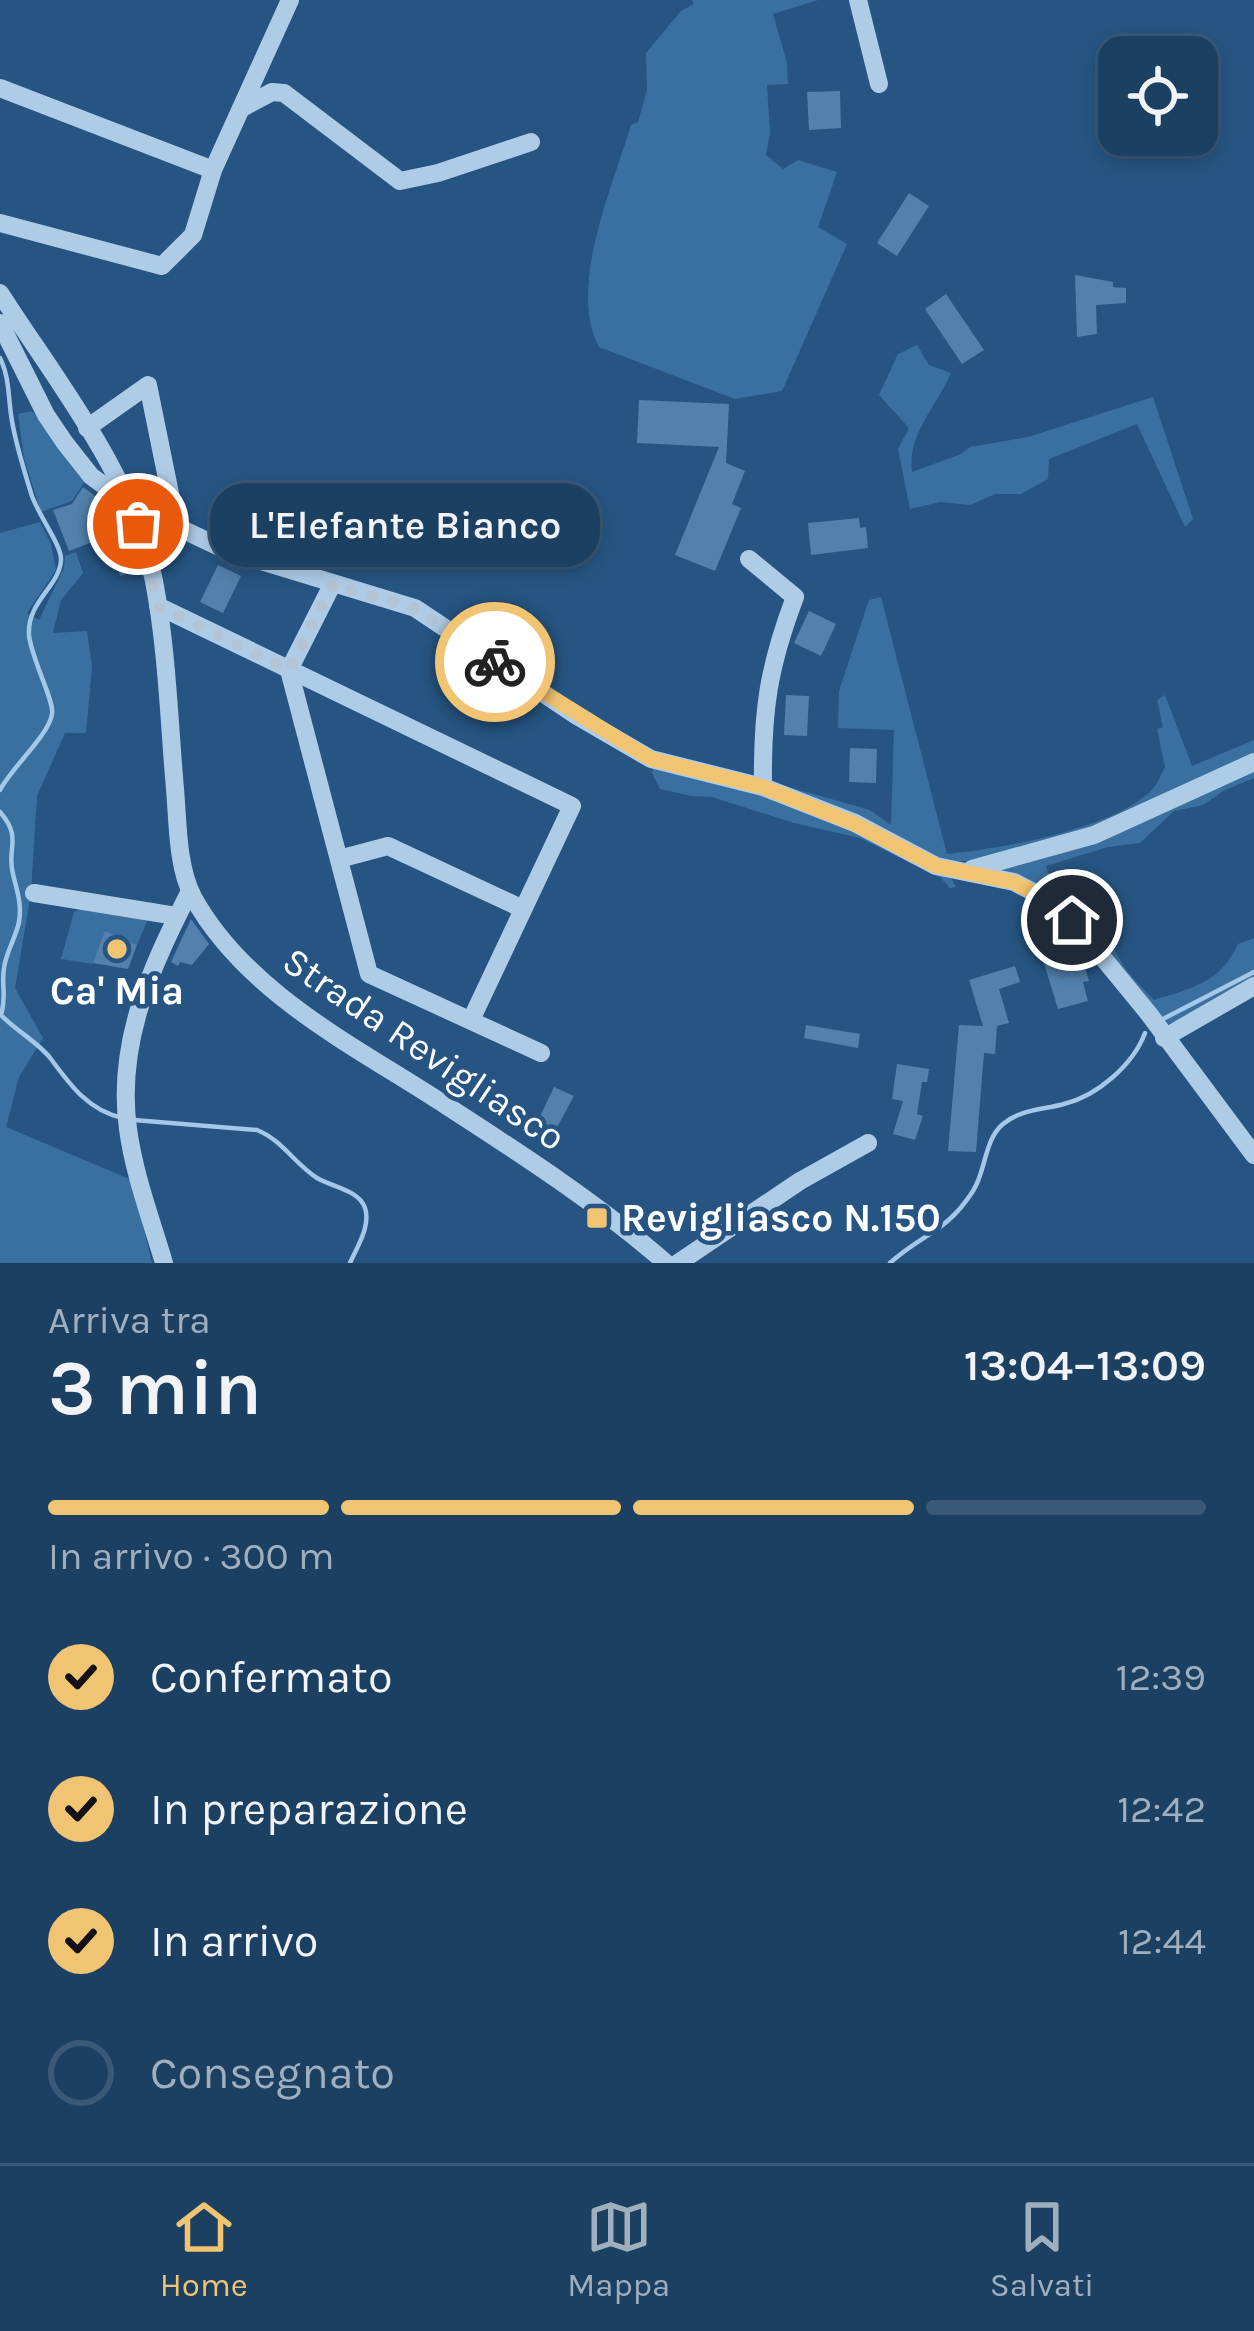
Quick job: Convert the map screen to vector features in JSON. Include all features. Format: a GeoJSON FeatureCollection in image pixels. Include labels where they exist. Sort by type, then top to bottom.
{"type":"FeatureCollection","features":[{"type":"Feature","properties":{"kind":"street"},"geometry":{"type":"LineString","coordinates":[[0,224],[162,266],[193,235],[213,170],[290,0]]}},
{"type":"Feature","properties":{"kind":"street"},"geometry":{"type":"LineString","coordinates":[[858,0],[879,84]]}},
{"type":"Feature","properties":{"kind":"street"},"geometry":{"type":"LineString","coordinates":[[0,88],[213,170]]}},
{"type":"Feature","properties":{"kind":"street"},"geometry":{"type":"LineString","coordinates":[[244,106],[272,92],[284,93],[400,181],[532,142]]}},
{"type":"Feature","properties":{"kind":"street","name":"Strada Revigliasco"},"geometry":{"type":"LineString","coordinates":[[0,293],[87,428],[129,504],[152,574],[179,837],[190,891],[228,946],[285,1000],[498,1139],[603,1212],[666,1263]]}},
{"type":"Feature","properties":{"kind":"street"},"geometry":{"type":"LineString","coordinates":[[0,323],[5,350],[65,443],[91,476],[129,504],[198,540],[415,608],[577,716],[651,759],[763,787],[855,824],[936,866],[1013,882],[1045,898],[1072,920],[1254,1155]]}},
{"type":"Feature","properties":{"kind":"street"},"geometry":{"type":"LineString","coordinates":[[87,428],[148,385],[173,508],[170,522]]}},
{"type":"Feature","properties":{"kind":"street"},"geometry":{"type":"LineString","coordinates":[[749,559],[795,598],[773,656],[762,717],[763,787]]}},
{"type":"Feature","properties":{"kind":"street"},"geometry":{"type":"LineString","coordinates":[[332,585],[289,670],[369,974],[541,1053]]}},
{"type":"Feature","properties":{"kind":"street"},"geometry":{"type":"LineString","coordinates":[[158,606],[572,806],[471,1020]]}},
{"type":"Feature","properties":{"kind":"street"},"geometry":{"type":"LineString","coordinates":[[967,871],[1094,835],[1254,762]]}},
{"type":"Feature","properties":{"kind":"street"},"geometry":{"type":"LineString","coordinates":[[339,859],[388,846],[523,909]]}},
{"type":"Feature","properties":{"kind":"street"},"geometry":{"type":"LineString","coordinates":[[164,1263],[127,1125],[127,1051],[138,1008],[190,891]]}},
{"type":"Feature","properties":{"kind":"street"},"geometry":{"type":"LineString","coordinates":[[34,893],[176,916]]}},
{"type":"Feature","properties":{"kind":"street"},"geometry":{"type":"LineString","coordinates":[[1164,1038],[1254,986]]}},
{"type":"Feature","properties":{"kind":"street"},"geometry":{"type":"LineString","coordinates":[[678,1263],[800,1180],[868,1143]]}},
{"type":"Feature","properties":{"kind":"shaded area"},"geometry":{"type":"Polygon","coordinates":[[[692,0],[818,0],[773,14],[788,84],[767,85],[770,133],[766,155],[783,169],[798,160],[837,172],[818,227],[847,244],[782,391],[735,399],[599,347],[590,323],[590,267],[596,237],[631,125],[638,122],[647,90],[646,53],[681,11],[694,4],[692,0]]]}},
{"type":"Feature","properties":{"kind":"shaded area"},"geometry":{"type":"Polygon","coordinates":[[[917,345],[929,365],[951,373],[918,433],[912,472],[970,447],[1028,437],[1153,397],[1193,519],[1185,527],[1137,424],[1049,459],[1048,479],[1021,494],[995,494],[970,505],[940,502],[910,509],[898,449],[909,428],[879,395],[898,354],[917,345]]]}},
{"type":"Feature","properties":{"kind":"shaded area"},"geometry":{"type":"Polygon","coordinates":[[[32,411],[87,478],[72,501],[41,512],[24,458],[18,414],[32,411]]]}},
{"type":"Feature","properties":{"kind":"shaded area"},"geometry":{"type":"Polygon","coordinates":[[[40,522],[56,570],[27,613],[39,620],[65,556],[76,552],[83,573],[61,600],[53,633],[87,631],[92,667],[86,733],[65,733],[37,796],[31,892],[15,988],[43,1038],[19,1077],[6,1127],[132,1180],[152,1263],[0,1263],[0,533],[40,522]]]}},
{"type":"Feature","properties":{"kind":"shaded area"},"geometry":{"type":"Polygon","coordinates":[[[881,597],[947,854],[1054,835],[1133,804],[1153,789],[1165,767],[1157,700],[1165,695],[1192,766],[1254,740],[1254,756],[1141,811],[1061,842],[980,860],[939,861],[771,782],[870,810],[891,825],[894,730],[838,728],[839,691],[869,600],[881,597]]]}},
{"type":"Feature","properties":{"kind":"shaded area"},"geometry":{"type":"Polygon","coordinates":[[[654,766],[762,793],[855,827],[950,876],[956,887],[950,888],[941,878],[860,838],[712,797],[660,789],[652,773],[654,766]]]}},
{"type":"Feature","properties":{"kind":"shaded area"},"geometry":{"type":"Polygon","coordinates":[[[1254,768],[1254,778],[1203,805],[1174,811],[1140,843],[1108,847],[1046,866],[1048,873],[1080,890],[1090,902],[1128,972],[1154,1000],[1204,982],[1223,967],[1238,944],[1254,938],[1254,977],[1185,1019],[1168,1024],[1076,917],[994,871],[1254,768]]]}},
{"type":"Feature","properties":{"kind":"shaded area"},"geometry":{"type":"Polygon","coordinates":[[[74,912],[148,919],[137,945],[106,932],[93,964],[61,959],[74,912]]]}},
{"type":"Feature","properties":{"kind":"building"},"geometry":{"type":"Polygon","coordinates":[[[840,91],[841,128],[809,130],[807,92],[840,91]]]}},
{"type":"Feature","properties":{"kind":"building"},"geometry":{"type":"Polygon","coordinates":[[[909,193],[929,206],[897,256],[877,243],[909,193]]]}},
{"type":"Feature","properties":{"kind":"building"},"geometry":{"type":"Polygon","coordinates":[[[1075,275],[1126,288],[1126,303],[1096,305],[1097,334],[1077,337],[1075,275]]]}},
{"type":"Feature","properties":{"kind":"building"},"geometry":{"type":"Polygon","coordinates":[[[946,294],[984,350],[962,364],[925,309],[946,294]]]}},
{"type":"Feature","properties":{"kind":"building"},"geometry":{"type":"Polygon","coordinates":[[[639,400],[729,404],[726,463],[745,471],[732,504],[741,508],[715,571],[675,555],[719,447],[637,443],[639,400]]]}},
{"type":"Feature","properties":{"kind":"building"},"geometry":{"type":"Polygon","coordinates":[[[83,487],[118,513],[137,571],[120,576],[108,536],[69,551],[53,510],[72,504],[83,487]]]}},
{"type":"Feature","properties":{"kind":"building"},"geometry":{"type":"Polygon","coordinates":[[[859,518],[860,528],[866,527],[868,548],[811,555],[808,523],[859,518]]]}},
{"type":"Feature","properties":{"kind":"building"},"geometry":{"type":"Polygon","coordinates":[[[218,565],[241,576],[223,613],[200,602],[218,565]]]}},
{"type":"Feature","properties":{"kind":"building"},"geometry":{"type":"Polygon","coordinates":[[[809,611],[836,624],[821,656],[794,643],[809,611]]]}},
{"type":"Feature","properties":{"kind":"building"},"geometry":{"type":"Polygon","coordinates":[[[786,695],[809,696],[807,736],[784,735],[786,695]]]}},
{"type":"Feature","properties":{"kind":"building"},"geometry":{"type":"Polygon","coordinates":[[[850,748],[877,749],[876,783],[849,782],[850,748]]]}},
{"type":"Feature","properties":{"kind":"building"},"geometry":{"type":"Polygon","coordinates":[[[1045,916],[1063,931],[1076,967],[1084,964],[1088,1001],[1058,1009],[1031,920],[1045,916]]]}},
{"type":"Feature","properties":{"kind":"building"},"geometry":{"type":"Polygon","coordinates":[[[191,919],[209,944],[192,965],[180,962],[178,966],[171,962],[191,919]]]}},
{"type":"Feature","properties":{"kind":"building","name":"Ca' Mia"},"geometry":{"type":"Polygon","coordinates":[[[105,931],[137,945],[128,969],[93,963],[105,931]]]}},
{"type":"Feature","properties":{"kind":"building"},"geometry":{"type":"Polygon","coordinates":[[[1015,966],[1020,982],[999,989],[1009,1023],[997,1026],[995,1054],[984,1053],[976,1152],[948,1151],[959,1025],[983,1026],[969,980],[1015,966]]]}},
{"type":"Feature","properties":{"kind":"building"},"geometry":{"type":"Polygon","coordinates":[[[806,1025],[860,1034],[858,1048],[804,1038],[806,1025]]]}},
{"type":"Feature","properties":{"kind":"building"},"geometry":{"type":"Polygon","coordinates":[[[897,1064],[929,1069],[927,1082],[922,1082],[917,1114],[923,1116],[915,1140],[893,1134],[903,1101],[892,1099],[897,1064]]]}},
{"type":"Feature","properties":{"kind":"building"},"geometry":{"type":"Polygon","coordinates":[[[554,1087],[574,1096],[555,1131],[537,1123],[554,1087]]]}},
{"type":"Feature","properties":{"kind":"waterway"},"geometry":{"type":"LineString","coordinates":[[0,358],[26,475],[61,560],[33,613],[29,635],[52,714],[0,790]]}},
{"type":"Feature","properties":{"kind":"waterway"},"geometry":{"type":"LineString","coordinates":[[0,812],[11,829],[11,865],[20,909],[4,968],[1,1015],[46,1053],[81,1096],[123,1118]]}},
{"type":"Feature","properties":{"kind":"waterway"},"geometry":{"type":"LineString","coordinates":[[1163,1019],[1254,972]]}},
{"type":"Feature","properties":{"kind":"waterway"},"geometry":{"type":"LineString","coordinates":[[890,1263],[963,1205],[977,1183],[992,1138],[1003,1124],[1024,1113],[1076,1100],[1101,1086],[1123,1067],[1145,1033]]}},
{"type":"Feature","properties":{"kind":"waterway"},"geometry":{"type":"LineString","coordinates":[[134,1120],[266,1134],[317,1178],[362,1202],[366,1222],[350,1263]]}},
{"type":"Feature","properties":{"kind":"way so far"},"geometry":{"type":"LineString","coordinates":[[138,524],[158,606],[289,670],[332,585],[415,608],[495,662]]}},
{"type":"Feature","properties":{"kind":"place","name":"L'Elefante Bianco"},"geometry":{"type":"Point","coordinates":[138,524]}},
{"type":"Feature","properties":{"kind":"place","name":"Ca' Mia"},"geometry":{"type":"Point","coordinates":[117,949]}},
{"type":"Feature","properties":{"kind":"place","name":"Revigliasco N.150"},"geometry":{"type":"Point","coordinates":[597,1218]}},
{"type":"Feature","properties":{"kind":"route"},"geometry":{"type":"LineString","coordinates":[[495,662],[651,759],[763,787],[855,824],[936,866],[1013,882],[1045,898],[1072,920]]}}]}
